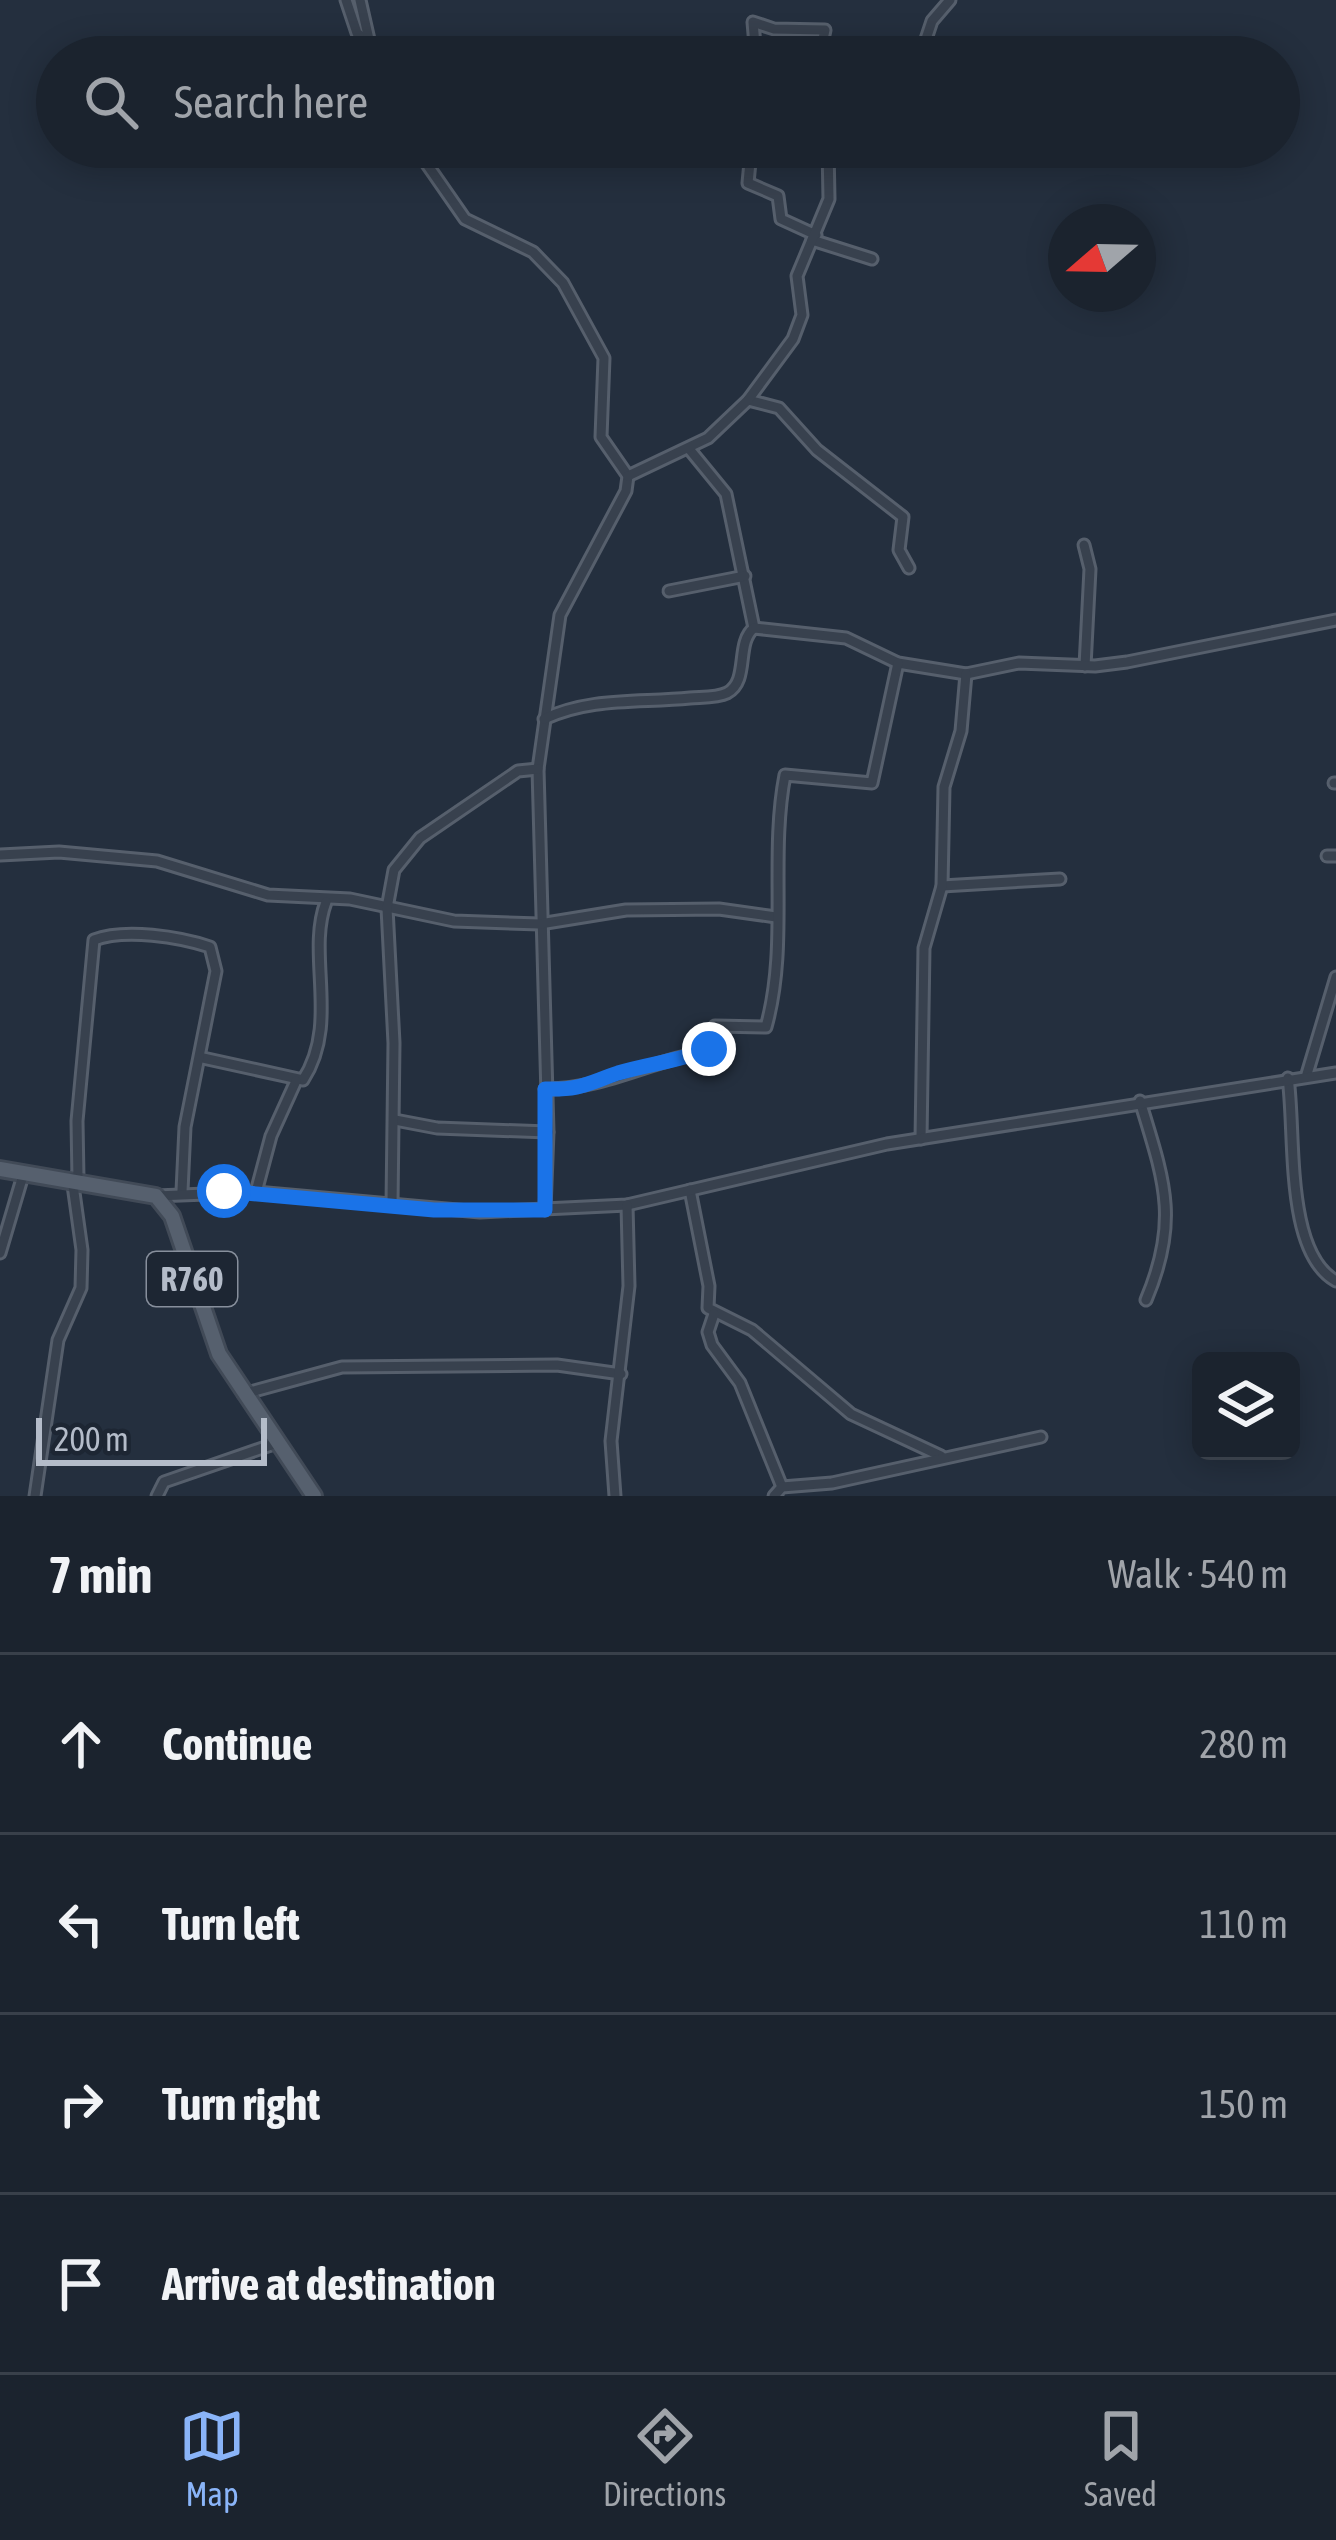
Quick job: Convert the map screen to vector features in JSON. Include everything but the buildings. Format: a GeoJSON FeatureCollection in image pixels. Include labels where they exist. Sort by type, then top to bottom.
{"type":"FeatureCollection","features":[{"type":"Feature","properties":{"kind":"main road"},"geometry":{"type":"LineString","coordinates":[[0,1169],[75,1178],[155,1196]]}},
{"type":"Feature","properties":{"kind":"main road","name":"R760"},"geometry":{"type":"LineString","coordinates":[[155,1196],[172,1216],[203,1317],[243,1394],[314,1496]]}},
{"type":"Feature","properties":{"kind":"street"},"geometry":{"type":"LineString","coordinates":[[346,0],[361,36]]}},
{"type":"Feature","properties":{"kind":"street"},"geometry":{"type":"LineString","coordinates":[[360,0],[368,36]]}},
{"type":"Feature","properties":{"kind":"street"},"geometry":{"type":"LineString","coordinates":[[927,36],[932,21],[950,0]]}},
{"type":"Feature","properties":{"kind":"street"},"geometry":{"type":"LineString","coordinates":[[754,36],[753,22],[775,29],[825,30],[824,36]]}},
{"type":"Feature","properties":{"kind":"street"},"geometry":{"type":"LineString","coordinates":[[430,168],[465,219],[533,252],[563,283],[604,358],[601,437],[628,476],[626,490],[560,615],[538,769],[548,1132],[545,1210]]}},
{"type":"Feature","properties":{"kind":"street"},"geometry":{"type":"LineString","coordinates":[[750,168],[748,183],[778,196],[781,218],[872,260]]}},
{"type":"Feature","properties":{"kind":"street"},"geometry":{"type":"LineString","coordinates":[[628,476],[690,450],[748,400],[793,339],[802,315],[797,276],[829,200],[828,168]]}},
{"type":"Feature","properties":{"kind":"street"},"geometry":{"type":"LineString","coordinates":[[748,400],[779,408],[817,450],[903,518],[898,550],[909,568]]}},
{"type":"Feature","properties":{"kind":"street"},"geometry":{"type":"LineString","coordinates":[[690,450],[726,494],[754,628]]}},
{"type":"Feature","properties":{"kind":"street"},"geometry":{"type":"LineString","coordinates":[[1084,544],[1090,569],[1085,666]]}},
{"type":"Feature","properties":{"kind":"street"},"geometry":{"type":"LineString","coordinates":[[669,591],[745,576]]}},
{"type":"Feature","properties":{"kind":"street"},"geometry":{"type":"LineString","coordinates":[[754,628],[846,638],[898,663],[966,674],[1019,663],[1085,666],[1336,620]]}},
{"type":"Feature","properties":{"kind":"street"},"geometry":{"type":"LineString","coordinates":[[544,719],[600,700],[639,703],[725,694],[736,684],[745,637],[754,628]]}},
{"type":"Feature","properties":{"kind":"street"},"geometry":{"type":"LineString","coordinates":[[545,1089],[583,1090],[618,1073],[670,1065],[704,1052],[715,1026],[766,1027],[776,977],[774,885],[785,775],[872,783],[898,663]]}},
{"type":"Feature","properties":{"kind":"street"},"geometry":{"type":"LineString","coordinates":[[921,1138],[924,948],[942,886],[944,787],[961,731],[966,674]]}},
{"type":"Feature","properties":{"kind":"street"},"geometry":{"type":"LineString","coordinates":[[392,1204],[395,1120],[387,908],[394,870],[420,838],[518,771],[538,769]]}},
{"type":"Feature","properties":{"kind":"street"},"geometry":{"type":"LineString","coordinates":[[0,855],[59,852],[157,861],[268,895],[326,902],[350,899],[454,921],[540,924],[626,910],[719,909],[776,917]]}},
{"type":"Feature","properties":{"kind":"street"},"geometry":{"type":"LineString","coordinates":[[942,886],[1060,879]]}},
{"type":"Feature","properties":{"kind":"street"},"geometry":{"type":"LineString","coordinates":[[256,1192],[271,1136],[296,1081],[308,1073],[320,1026],[320,928],[326,902]]}},
{"type":"Feature","properties":{"kind":"street"},"geometry":{"type":"LineString","coordinates":[[35,1496],[58,1340],[81,1288],[77,1121],[94,940],[133,937],[210,947],[216,970],[185,1127],[182,1191]]}},
{"type":"Feature","properties":{"kind":"street"},"geometry":{"type":"LineString","coordinates":[[1307,1074],[1336,977]]}},
{"type":"Feature","properties":{"kind":"street"},"geometry":{"type":"LineString","coordinates":[[202,1058],[296,1081]]}},
{"type":"Feature","properties":{"kind":"street"},"geometry":{"type":"LineString","coordinates":[[155,1196],[182,1191],[256,1192],[480,1212],[627,1204],[921,1138],[1336,1072]]}},
{"type":"Feature","properties":{"kind":"street"},"geometry":{"type":"LineString","coordinates":[[1288,1078],[1301,1225],[1310,1260],[1336,1281]]}},
{"type":"Feature","properties":{"kind":"street"},"geometry":{"type":"LineString","coordinates":[[1140,1100],[1160,1177],[1168,1238],[1146,1300]]}},
{"type":"Feature","properties":{"kind":"street"},"geometry":{"type":"LineString","coordinates":[[395,1120],[437,1128],[548,1132]]}},
{"type":"Feature","properties":{"kind":"street"},"geometry":{"type":"LineString","coordinates":[[0,1252],[24,1172]]}},
{"type":"Feature","properties":{"kind":"street"},"geometry":{"type":"LineString","coordinates":[[690,1190],[709,1286],[708,1308],[752,1330],[850,1414],[941,1456]]}},
{"type":"Feature","properties":{"kind":"street"},"geometry":{"type":"LineString","coordinates":[[615,1496],[611,1441],[628,1286],[627,1204]]}},
{"type":"Feature","properties":{"kind":"street"},"geometry":{"type":"LineString","coordinates":[[714,1314],[708,1332],[712,1345],[740,1383],[778,1491],[832,1484],[1041,1437]]}},
{"type":"Feature","properties":{"kind":"street"},"geometry":{"type":"LineString","coordinates":[[243,1394],[341,1366],[557,1365],[621,1374]]}},
{"type":"Feature","properties":{"kind":"street"},"geometry":{"type":"LineString","coordinates":[[157,1496],[164,1482],[277,1443]]}},
{"type":"Feature","properties":{"kind":"route"},"geometry":{"type":"LineString","coordinates":[[224,1191],[320,1196],[434,1210],[545,1210],[545,1089],[583,1090],[618,1073],[670,1065],[709,1049]]}}]}
